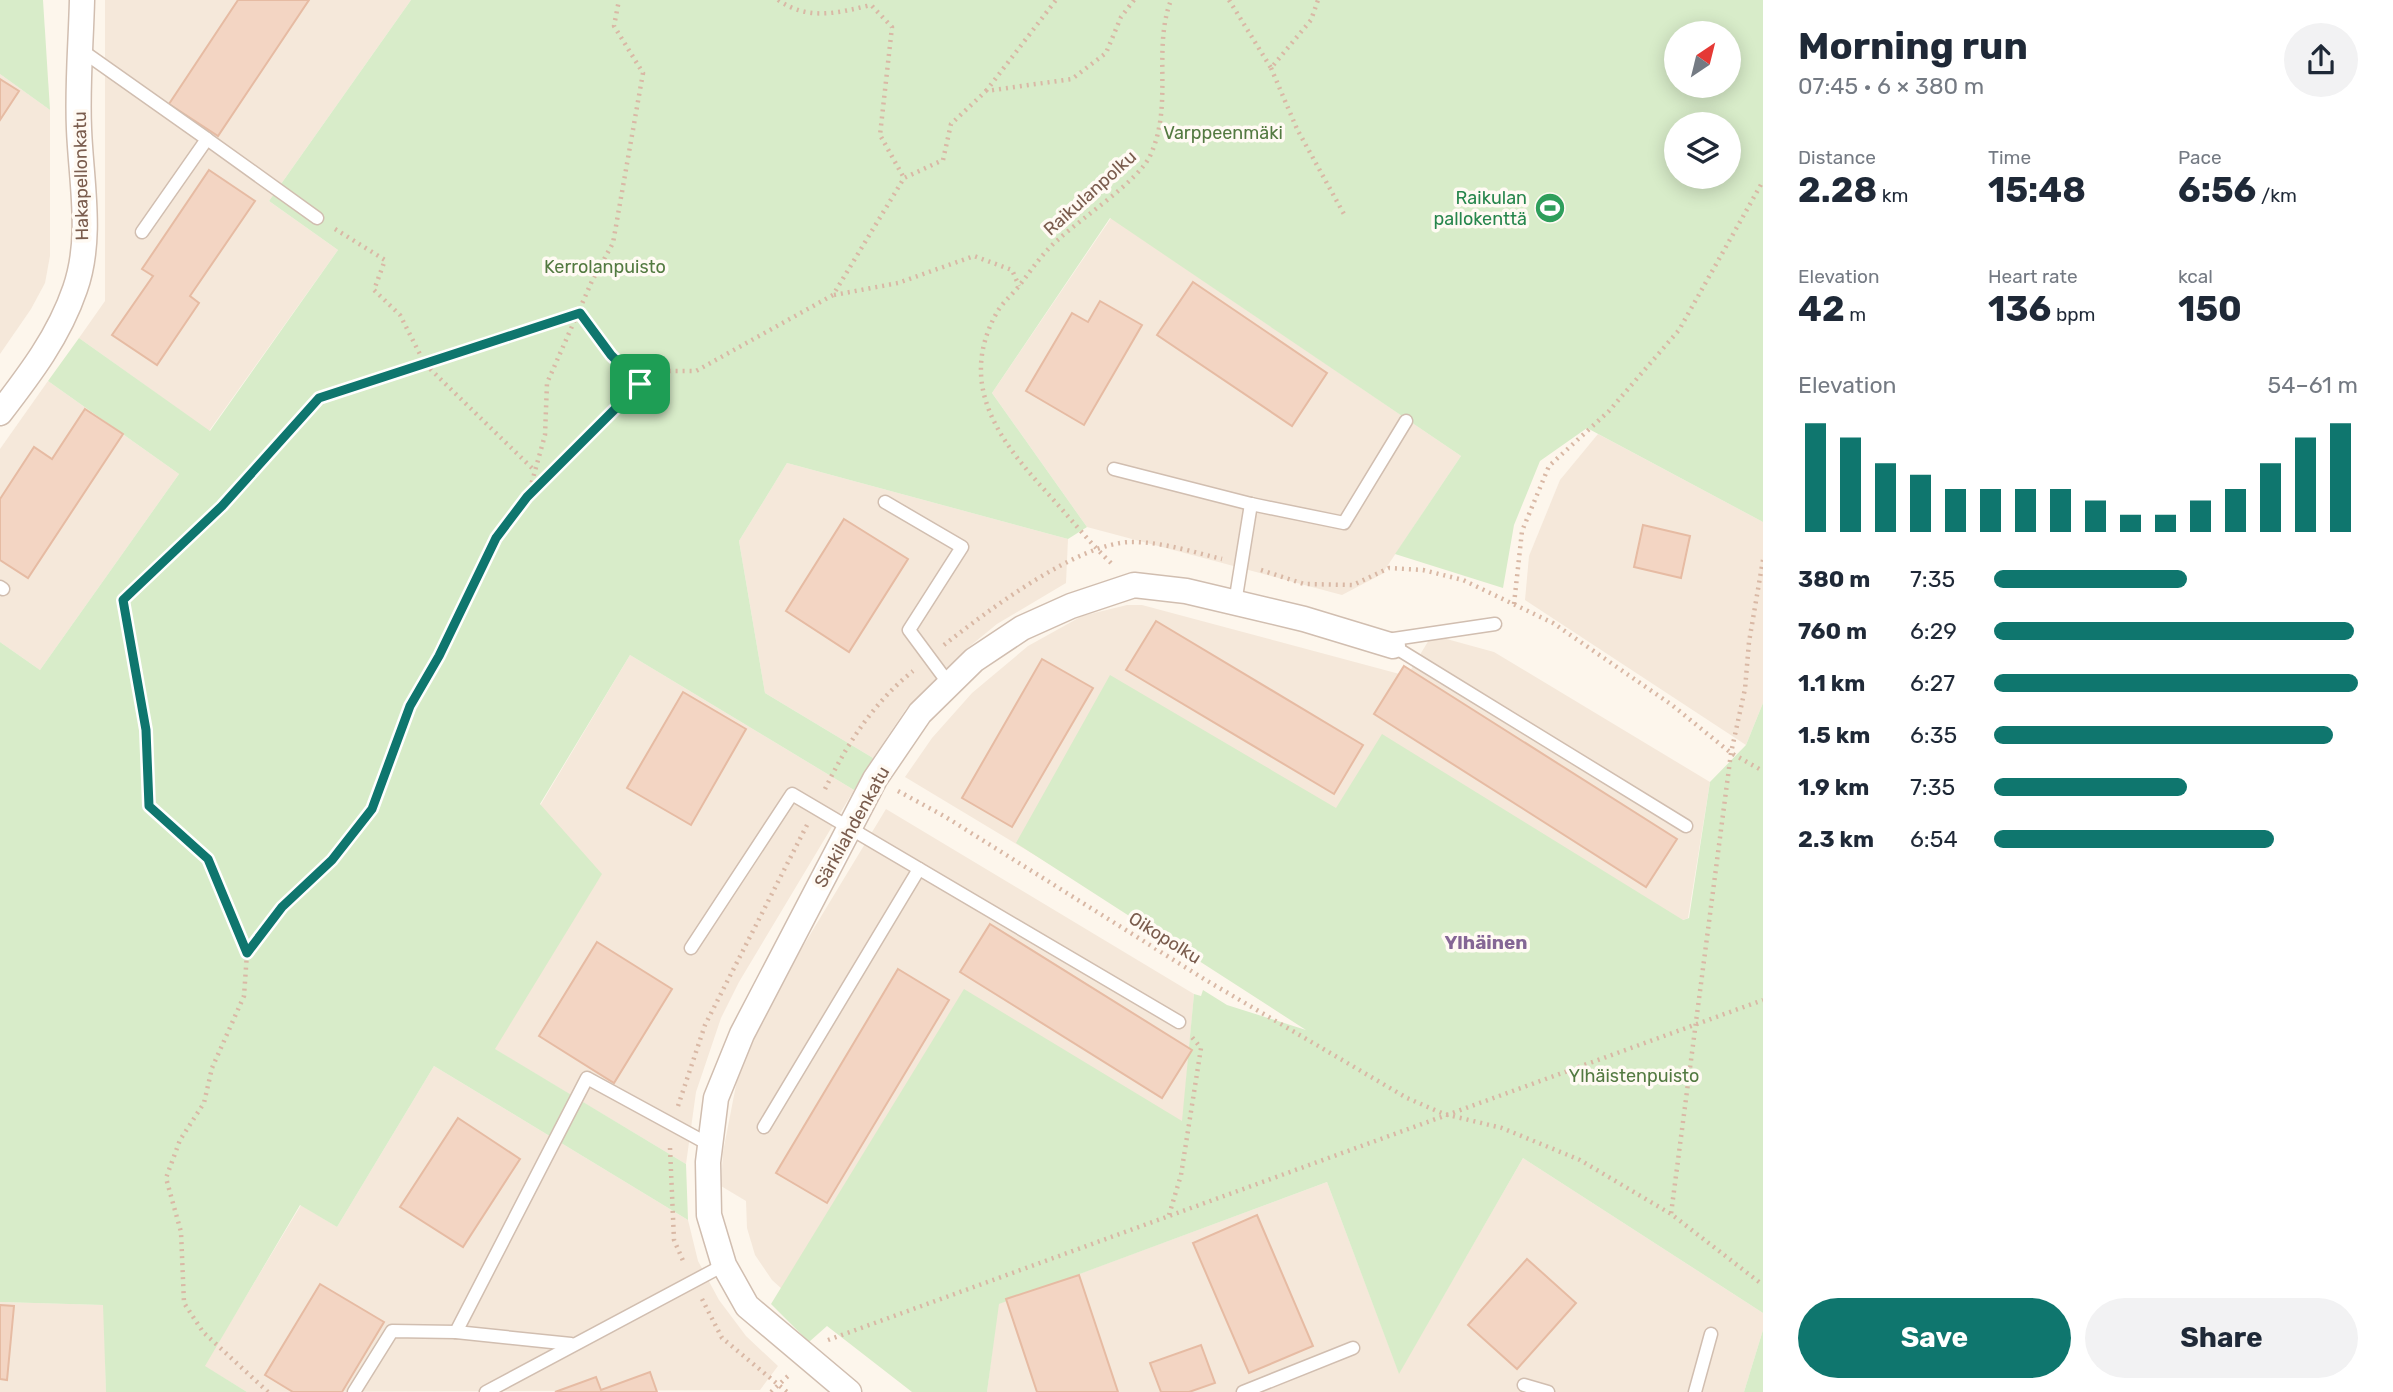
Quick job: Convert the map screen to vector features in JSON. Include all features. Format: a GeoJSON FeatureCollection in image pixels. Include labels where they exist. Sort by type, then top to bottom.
{"type":"FeatureCollection","features":[{"type":"Feature","properties":{"kind":"street","name":"Hakapellonkatu"},"geometry":{"type":"LineString","coordinates":[[0,413],[38,364],[60,325],[76,287],[83,248],[85,204],[79,127],[82,0]]}},
{"type":"Feature","properties":{"kind":"street","name":"Särkilahdenkatu"},"geometry":{"type":"LineString","coordinates":[[849,1392],[747,1306],[724,1265],[709,1215],[710,1145],[716,1098],[742,1034],[875,779],[920,713],[974,660],[1022,628],[1071,606],[1134,584],[1186,591],[1386,644]]}},
{"type":"Feature","properties":{"kind":"lane"},"geometry":{"type":"LineString","coordinates":[[81,50],[317,218]]}},
{"type":"Feature","properties":{"kind":"lane"},"geometry":{"type":"LineString","coordinates":[[142,232],[207,139]]}},
{"type":"Feature","properties":{"kind":"lane"},"geometry":{"type":"LineString","coordinates":[[1114,469],[1251,504],[1344,523],[1406,421]]}},
{"type":"Feature","properties":{"kind":"lane"},"geometry":{"type":"LineString","coordinates":[[885,502],[962,548],[909,630],[949,684]]}},
{"type":"Feature","properties":{"kind":"lane"},"geometry":{"type":"LineString","coordinates":[[1235,603],[1251,504]]}},
{"type":"Feature","properties":{"kind":"lane"},"geometry":{"type":"LineString","coordinates":[[1386,644],[1495,624]]}},
{"type":"Feature","properties":{"kind":"lane"},"geometry":{"type":"LineString","coordinates":[[1386,644],[1686,826]]}},
{"type":"Feature","properties":{"kind":"lane"},"geometry":{"type":"LineString","coordinates":[[691,948],[792,794],[1179,1022]]}},
{"type":"Feature","properties":{"kind":"lane"},"geometry":{"type":"LineString","coordinates":[[764,1127],[919,869]]}},
{"type":"Feature","properties":{"kind":"lane"},"geometry":{"type":"LineString","coordinates":[[456,1332],[587,1078],[710,1145]]}},
{"type":"Feature","properties":{"kind":"lane"},"geometry":{"type":"LineString","coordinates":[[486,1392],[724,1265]]}},
{"type":"Feature","properties":{"kind":"lane"},"geometry":{"type":"LineString","coordinates":[[354,1392],[392,1331],[456,1332],[572,1344]]}},
{"type":"Feature","properties":{"kind":"lane"},"geometry":{"type":"LineString","coordinates":[[1695,1392],[1711,1334]]}},
{"type":"Feature","properties":{"kind":"lane"},"geometry":{"type":"LineString","coordinates":[[1243,1392],[1353,1348]]}},
{"type":"Feature","properties":{"kind":"lane"},"geometry":{"type":"LineString","coordinates":[[1524,1385],[1548,1392]]}},
{"type":"Feature","properties":{"kind":"path"},"geometry":{"type":"LineString","coordinates":[[527,497],[545,435],[547,383],[592,281],[613,243],[643,73],[614,26],[620,0]]}},
{"type":"Feature","properties":{"kind":"path"},"geometry":{"type":"LineString","coordinates":[[778,0],[796,12],[834,14],[871,5],[892,27],[880,135],[904,178]]}},
{"type":"Feature","properties":{"kind":"path"},"geometry":{"type":"LineString","coordinates":[[833,295],[904,178],[943,160],[951,124],[986,91],[1056,0]]}},
{"type":"Feature","properties":{"kind":"path"},"geometry":{"type":"LineString","coordinates":[[986,91],[1073,79],[1105,53],[1121,17],[1134,0]]}},
{"type":"Feature","properties":{"kind":"path","name":"Raikulanpolku"},"geometry":{"type":"LineString","coordinates":[[1134,584],[1096,548],[1010,453],[993,424],[981,367],[985,342],[996,313],[1052,245],[1136,174],[1149,158],[1160,130],[1165,91],[1163,49],[1171,0]]}},
{"type":"Feature","properties":{"kind":"path"},"geometry":{"type":"LineString","coordinates":[[1229,0],[1271,68],[1297,129],[1345,216]]}},
{"type":"Feature","properties":{"kind":"path"},"geometry":{"type":"LineString","coordinates":[[1271,68],[1311,20],[1318,0]]}},
{"type":"Feature","properties":{"kind":"path"},"geometry":{"type":"LineString","coordinates":[[1514,605],[1522,531],[1549,466],[1609,411],[1679,330],[1763,181]]}},
{"type":"Feature","properties":{"kind":"path"},"geometry":{"type":"LineString","coordinates":[[317,218],[385,260],[374,290],[400,315],[425,364],[535,471]]}},
{"type":"Feature","properties":{"kind":"path"},"geometry":{"type":"LineString","coordinates":[[247,953],[282,907],[332,860],[372,809],[410,706],[439,656],[496,538],[527,497],[640,384],[670,371],[696,371],[833,295],[898,283],[974,256],[1012,270],[1019,286]]}},
{"type":"Feature","properties":{"kind":"path"},"geometry":{"type":"LineString","coordinates":[[268,1392],[203,1332],[184,1303],[181,1232],[166,1178],[180,1140],[204,1103],[212,1068],[244,996],[247,953],[208,859],[149,806],[146,730],[123,600],[222,506],[319,398],[580,313]]}},
{"type":"Feature","properties":{"kind":"path"},"geometry":{"type":"LineString","coordinates":[[580,313],[611,355],[640,384]]}},
{"type":"Feature","properties":{"kind":"path"},"geometry":{"type":"LineString","coordinates":[[1671,1214],[1731,753],[1745,689],[1749,642],[1763,560]]}},
{"type":"Feature","properties":{"kind":"path","name":"Oikopolku"},"geometry":{"type":"LineString","coordinates":[[875,779],[944,816],[1204,979],[1407,1098],[1444,1114],[1502,1128],[1580,1160],[1671,1214],[1763,1285]]}},
{"type":"Feature","properties":{"kind":"path"},"geometry":{"type":"LineString","coordinates":[[771,1392],[830,1338],[1763,1000]]}},
{"type":"Feature","properties":{"kind":"path"},"geometry":{"type":"LineString","coordinates":[[1170,1215],[1191,1121],[1201,1048],[1179,1022]]}},
{"type":"Feature","properties":{"kind":"shaded area"},"geometry":{"type":"Polygon","coordinates":[[[105,0],[411,0],[269,201],[338,250],[209,431],[79,338],[105,301],[105,0]]]}},
{"type":"Feature","properties":{"kind":"shaded area"},"geometry":{"type":"Polygon","coordinates":[[[0,74],[50,110],[50,256],[45,283],[0,354],[0,74]]]}},
{"type":"Feature","properties":{"kind":"shaded area"},"geometry":{"type":"Polygon","coordinates":[[[1111,218],[1461,456],[1382,574],[1342,595],[1087,527],[992,393],[1111,218]]]}},
{"type":"Feature","properties":{"kind":"shaded area"},"geometry":{"type":"Polygon","coordinates":[[[48,381],[179,474],[40,670],[0,642],[0,449],[48,381]]]}},
{"type":"Feature","properties":{"kind":"shaded area"},"geometry":{"type":"Polygon","coordinates":[[[1598,434],[1763,522],[1763,703],[1746,745],[1525,600],[1529,556],[1560,480],[1598,434]]]}},
{"type":"Feature","properties":{"kind":"shaded area"},"geometry":{"type":"Polygon","coordinates":[[[787,463],[1068,539],[1066,583],[997,624],[964,651],[906,709],[873,758],[765,693],[739,541],[787,463]]]}},
{"type":"Feature","properties":{"kind":"shaded area"},"geometry":{"type":"Polygon","coordinates":[[[1127,605],[1142,605],[1407,676],[1432,635],[1494,652],[1710,782],[1688,918],[1347,1043],[905,777],[932,738],[972,693],[1028,646],[1082,616],[1127,605]]]}},
{"type":"Feature","properties":{"kind":"shaded area"},"geometry":{"type":"Polygon","coordinates":[[[630,655],[854,790],[739,982],[721,1018],[696,1092],[686,1164],[421,1005],[630,655]]]}},
{"type":"Feature","properties":{"kind":"shaded area"},"geometry":{"type":"Polygon","coordinates":[[[886,809],[1194,994],[1179,1162],[794,1300],[772,1280],[755,1255],[747,1228],[746,1201],[721,1186],[723,1152],[737,1080],[752,1039],[782,981],[886,809]]]}},
{"type":"Feature","properties":{"kind":"shaded area"},"geometry":{"type":"Polygon","coordinates":[[[434,1066],[688,1220],[698,1261],[719,1300],[746,1336],[778,1366],[760,1390],[247,1392],[204,1366],[301,1205],[337,1227],[434,1066]]]}},
{"type":"Feature","properties":{"kind":"shaded area"},"geometry":{"type":"Polygon","coordinates":[[[1523,1158],[1763,1313],[1763,1330],[1744,1392],[987,1392],[998,1304],[1327,1182],[1399,1373],[1523,1158]]]}},
{"type":"Feature","properties":{"kind":"shaded area"},"geometry":{"type":"Polygon","coordinates":[[[0,1302],[104,1305],[106,1392],[0,1392],[0,1302]]]}},
{"type":"Feature","properties":{"kind":"green space"},"geometry":{"type":"Polygon","coordinates":[[[0,0],[43,0],[50,110],[0,74],[0,0]]]}},
{"type":"Feature","properties":{"kind":"green space","name":"Kerrolanpuisto"},"geometry":{"type":"Polygon","coordinates":[[[411,0],[1763,0],[1763,522],[1587,428],[1540,461],[1514,525],[1503,588],[1395,554],[1461,456],[1110,218],[992,393],[1087,527],[1068,539],[787,463],[739,541],[765,693],[873,758],[854,790],[630,655],[540,804],[602,874],[495,1049],[686,1164],[688,1220],[434,1066],[337,1227],[300,1205],[205,1366],[247,1392],[106,1392],[103,1305],[0,1302],[0,642],[40,670],[179,474],[48,381],[79,338],[210,431],[338,250],[269,201],[411,0]]]}},
{"type":"Feature","properties":{"kind":"green space","name":"Ylhäistenpuisto"},"geometry":{"type":"Polygon","coordinates":[[[1110,675],[1336,808],[1382,734],[1683,920],[1689,918],[1710,782],[1746,745],[1763,703],[1763,1313],[1523,1158],[1399,1374],[1327,1182],[999,1304],[987,1392],[912,1392],[827,1326],[809,1342],[771,1304],[964,989],[1182,1121],[1194,994],[1201,996],[1203,990],[1227,1005],[1306,1030],[1016,843],[1110,675]]]}},
{"type":"Feature","properties":{"kind":"green space"},"geometry":{"type":"Polygon","coordinates":[[[1763,1330],[1763,1392],[1744,1392],[1763,1330]]]}},
{"type":"Feature","properties":{"kind":"building"},"geometry":{"type":"Polygon","coordinates":[[[238,0],[309,0],[218,136],[169,104],[238,0]]]}},
{"type":"Feature","properties":{"kind":"building"},"geometry":{"type":"Polygon","coordinates":[[[0,79],[19,91],[0,120],[0,79]]]}},
{"type":"Feature","properties":{"kind":"building"},"geometry":{"type":"Polygon","coordinates":[[[209,170],[255,201],[190,296],[199,303],[157,365],[112,335],[153,276],[142,269],[209,170]]]}},
{"type":"Feature","properties":{"kind":"building"},"geometry":{"type":"Polygon","coordinates":[[[1193,282],[1327,373],[1292,426],[1157,335],[1193,282]]]}},
{"type":"Feature","properties":{"kind":"building"},"geometry":{"type":"Polygon","coordinates":[[[1100,301],[1142,325],[1084,425],[1026,391],[1072,313],[1088,322],[1100,301]]]}},
{"type":"Feature","properties":{"kind":"building"},"geometry":{"type":"Polygon","coordinates":[[[85,409],[123,434],[28,578],[0,560],[0,499],[34,447],[52,459],[85,409]]]}},
{"type":"Feature","properties":{"kind":"building"},"geometry":{"type":"Polygon","coordinates":[[[844,519],[908,559],[849,652],[786,611],[844,519]]]}},
{"type":"Feature","properties":{"kind":"building"},"geometry":{"type":"Polygon","coordinates":[[[1643,525],[1690,536],[1681,578],[1634,567],[1643,525]]]}},
{"type":"Feature","properties":{"kind":"building"},"geometry":{"type":"Polygon","coordinates":[[[1156,621],[1363,745],[1334,794],[1126,670],[1156,621]]]}},
{"type":"Feature","properties":{"kind":"building"},"geometry":{"type":"Polygon","coordinates":[[[1042,659],[1093,688],[1012,827],[962,798],[1042,659]]]}},
{"type":"Feature","properties":{"kind":"building"},"geometry":{"type":"Polygon","coordinates":[[[1404,666],[1677,839],[1646,887],[1374,714],[1404,666]]]}},
{"type":"Feature","properties":{"kind":"building"},"geometry":{"type":"Polygon","coordinates":[[[683,692],[746,729],[691,825],[627,788],[683,692]]]}},
{"type":"Feature","properties":{"kind":"building"},"geometry":{"type":"Polygon","coordinates":[[[990,924],[1192,1050],[1162,1098],[960,972],[990,924]]]}},
{"type":"Feature","properties":{"kind":"building"},"geometry":{"type":"Polygon","coordinates":[[[597,942],[672,989],[614,1083],[539,1036],[597,942]]]}},
{"type":"Feature","properties":{"kind":"building"},"geometry":{"type":"Polygon","coordinates":[[[898,969],[949,1000],[827,1203],[776,1173],[898,969]]]}},
{"type":"Feature","properties":{"kind":"building"},"geometry":{"type":"Polygon","coordinates":[[[458,1118],[520,1159],[463,1247],[400,1207],[458,1118]]]}},
{"type":"Feature","properties":{"kind":"building"},"geometry":{"type":"Polygon","coordinates":[[[1257,1215],[1313,1346],[1249,1373],[1193,1243],[1257,1215]]]}},
{"type":"Feature","properties":{"kind":"building"},"geometry":{"type":"Polygon","coordinates":[[[1527,1259],[1576,1303],[1517,1369],[1468,1325],[1527,1259]]]}},
{"type":"Feature","properties":{"kind":"building"},"geometry":{"type":"Polygon","coordinates":[[[1079,1275],[1118,1392],[1037,1392],[1006,1299],[1079,1275]]]}},
{"type":"Feature","properties":{"kind":"building"},"geometry":{"type":"Polygon","coordinates":[[[320,1284],[384,1322],[342,1392],[293,1392],[265,1375],[320,1284]]]}},
{"type":"Feature","properties":{"kind":"building"},"geometry":{"type":"Polygon","coordinates":[[[0,1305],[14,1306],[7,1380],[0,1379],[0,1305]]]}},
{"type":"Feature","properties":{"kind":"building"},"geometry":{"type":"Polygon","coordinates":[[[1201,1345],[1215,1383],[1189,1392],[1161,1392],[1150,1363],[1201,1345]]]}},
{"type":"Feature","properties":{"kind":"building"},"geometry":{"type":"Polygon","coordinates":[[[650,1372],[657,1392],[555,1392],[596,1377],[601,1390],[650,1372]]]}},
{"type":"Feature","properties":{"kind":"place","name":"Raikulan pallokenttä"},"geometry":{"type":"Point","coordinates":[1550,208]}},
{"type":"Feature","properties":{"kind":"district","name":"Ylhäinen"},"geometry":{"type":"Point","coordinates":[1486,942]}},
{"type":"Feature","properties":{"kind":"route"},"geometry":{"type":"LineString","coordinates":[[580,313],[611,355],[640,384],[527,497],[496,538],[467,593],[439,656],[410,706],[372,809],[332,860],[282,907],[247,953],[208,859],[149,806],[146,730],[123,600],[222,506],[319,398],[580,313]]}},
{"type":"Feature","properties":{"kind":"park label","name":"Varppeenmäki"},"geometry":{"type":"Point","coordinates":[1223,133]}}]}
